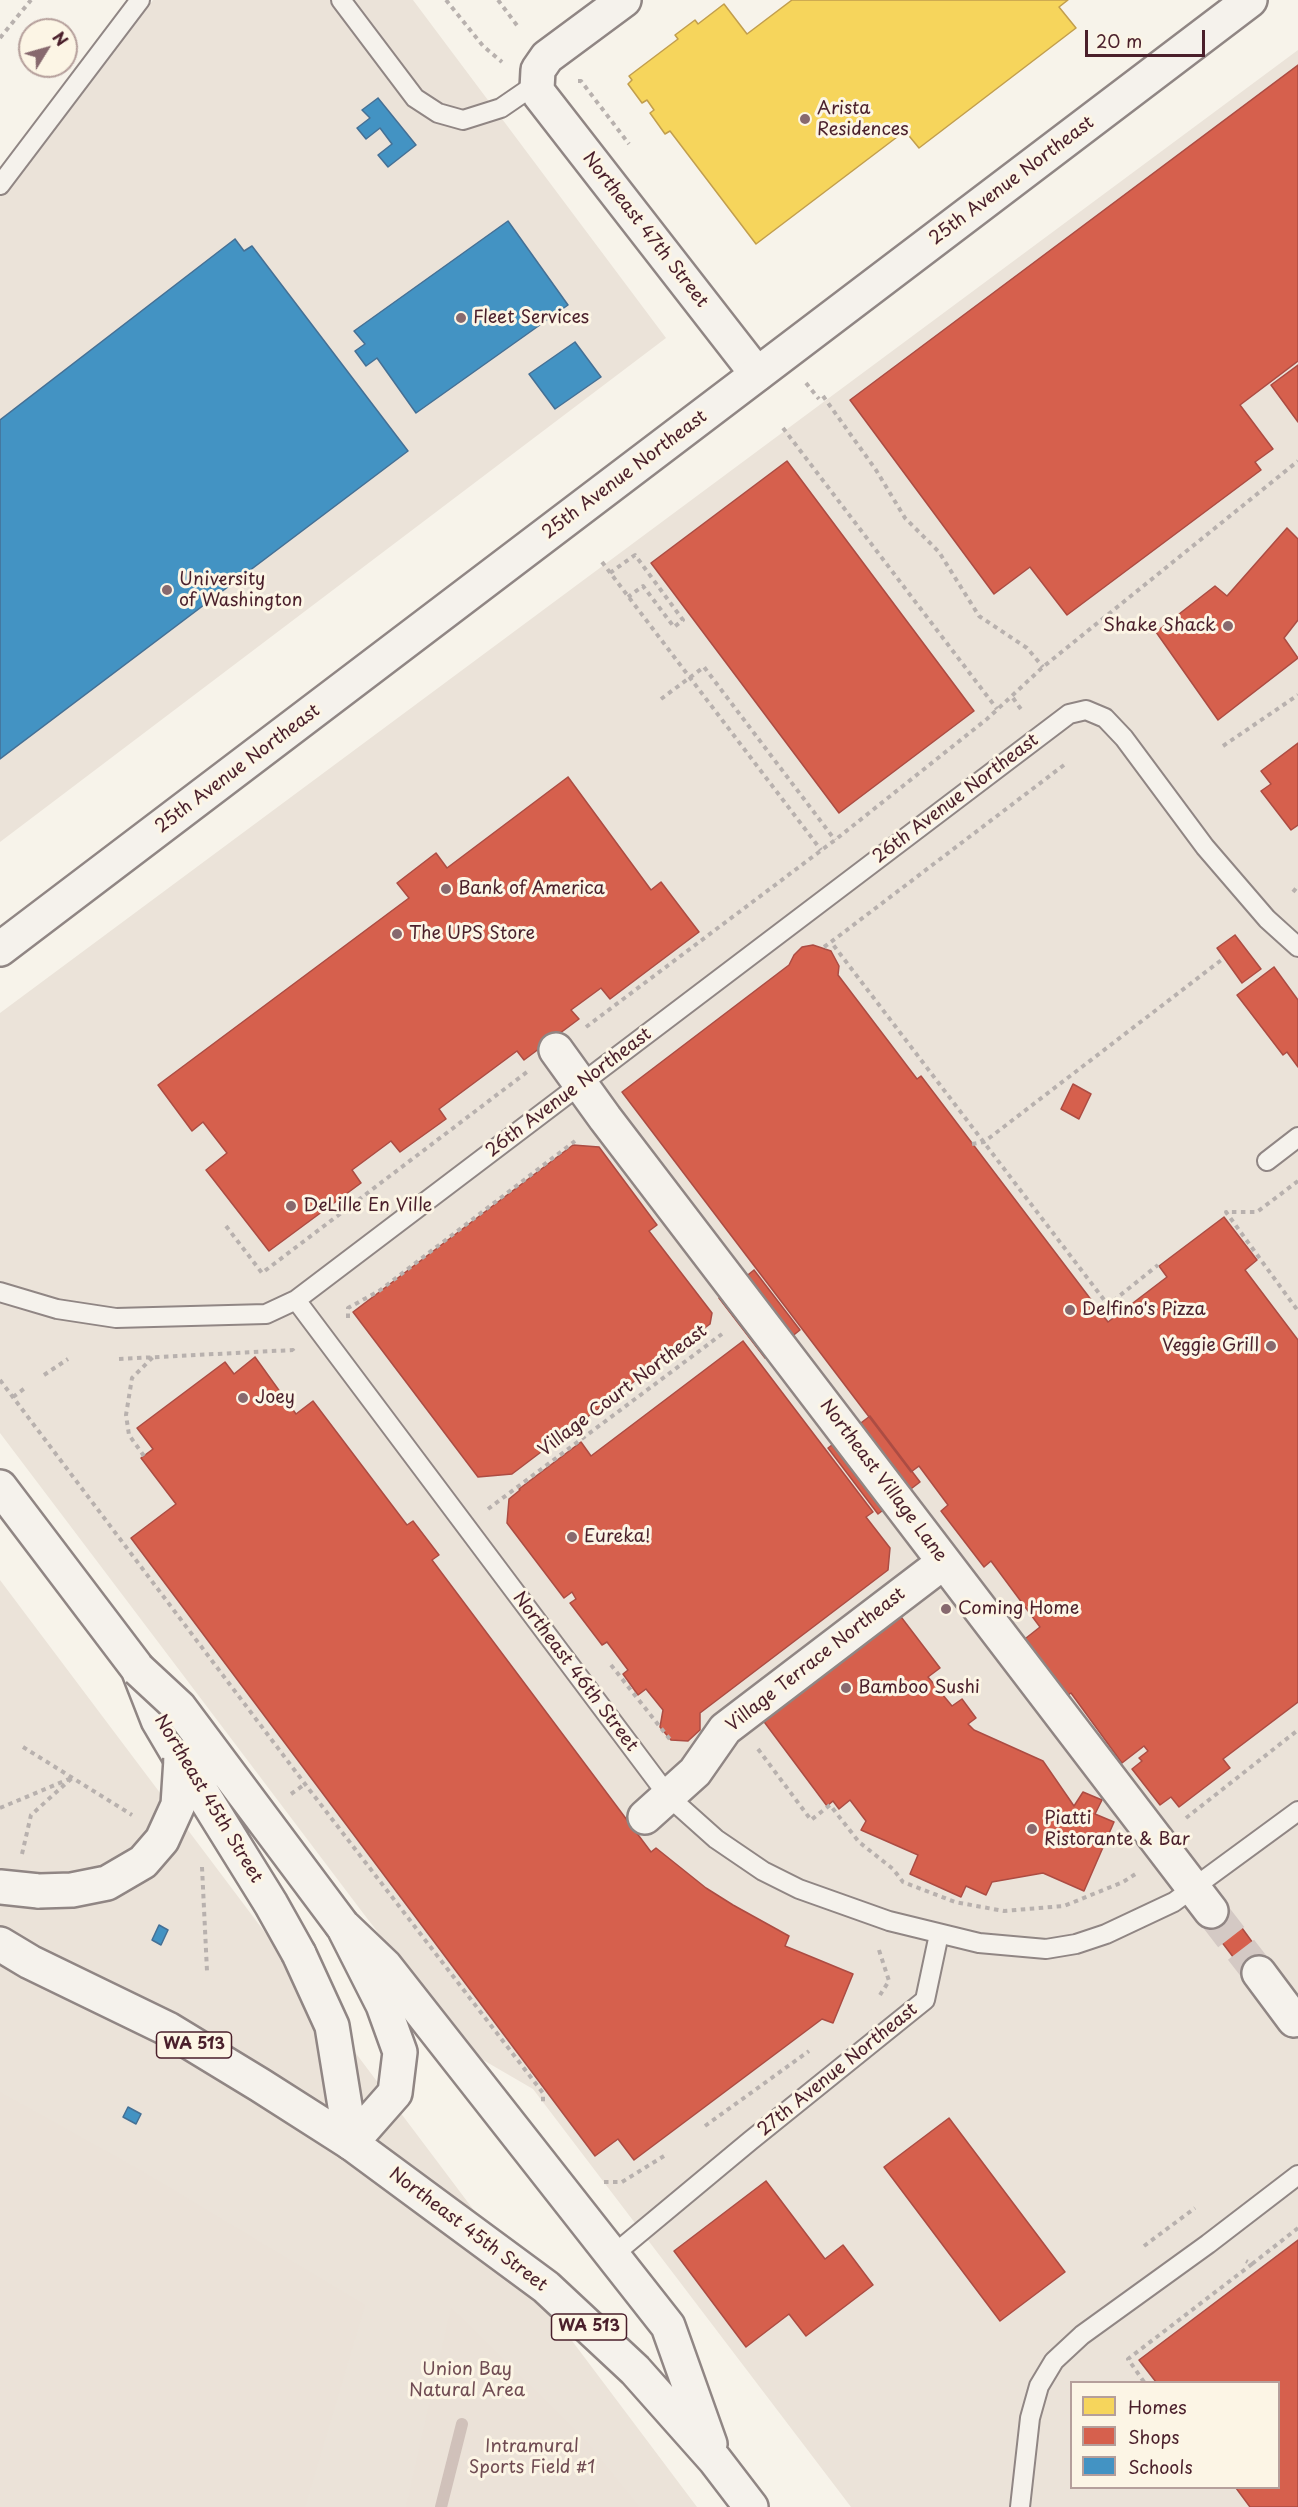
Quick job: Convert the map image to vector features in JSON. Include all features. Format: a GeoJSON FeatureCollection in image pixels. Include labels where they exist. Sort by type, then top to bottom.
{"type":"FeatureCollection","features":[{"type":"Feature","properties":{"kind":"main road"},"geometry":{"type":"LineString","coordinates":[[536,84],[538,70],[547,57],[624,0]]}},
{"type":"Feature","properties":{"kind":"main road","name":"25th Avenue Northeast"},"geometry":{"type":"LineString","coordinates":[[0,949],[1250,0]]}},
{"type":"Feature","properties":{"kind":"main road","name":"Northeast 47th Street"},"geometry":{"type":"LineString","coordinates":[[536,84],[540,95],[757,374]]}},
{"type":"Feature","properties":{"kind":"main road","name":"Northeast Village Lane"},"geometry":{"type":"LineString","coordinates":[[556,1050],[605,1118],[1202,1899]]}},
{"type":"Feature","properties":{"kind":"main road","name":"Northeast 45th Street"},"geometry":{"type":"LineString","coordinates":[[0,1487],[138,1670],[158,1720],[272,1904],[299,1954],[332,2026],[351,2143],[546,2286],[635,2370],[715,2460],[751,2507]]}},
{"type":"Feature","properties":{"kind":"main road","name":"Village Terrace Northeast"},"geometry":{"type":"LineString","coordinates":[[657,1807],[695,1772],[725,1729],[944,1562]]}},
{"type":"Feature","properties":{"kind":"main road"},"geometry":{"type":"LineString","coordinates":[[138,1670],[179,1707],[342,1924],[385,1966],[668,2326],[715,2460]]}},
{"type":"Feature","properties":{"kind":"main road"},"geometry":{"type":"LineString","coordinates":[[0,1887],[39,1891],[72,1890],[107,1883],[143,1862],[162,1840],[178,1805],[182,1759]]}},
{"type":"Feature","properties":{"kind":"main road"},"geometry":{"type":"LineString","coordinates":[[342,1924],[383,2005],[400,2052],[395,2093],[351,2143]]}},
{"type":"Feature","properties":{"kind":"main road","name":"WA 513"},"geometry":{"type":"LineString","coordinates":[[0,1944],[15,1958],[168,2029],[351,2143]]}},
{"type":"Feature","properties":{"kind":"main road"},"geometry":{"type":"LineString","coordinates":[[1258,1973],[1294,2020]]}},
{"type":"Feature","properties":{"kind":"lane"},"geometry":{"type":"LineString","coordinates":[[0,185],[140,0]]}},
{"type":"Feature","properties":{"kind":"lane"},"geometry":{"type":"LineString","coordinates":[[340,0],[415,98],[438,112],[463,120],[501,108],[536,84]]}},
{"type":"Feature","properties":{"kind":"lane","name":"26th Avenue Northeast"},"geometry":{"type":"LineString","coordinates":[[0,1292],[57,1309],[116,1318],[266,1314],[296,1300],[1069,714],[1086,710],[1105,718],[1124,738],[1205,847],[1267,919],[1298,947]]}},
{"type":"Feature","properties":{"kind":"lane"},"geometry":{"type":"LineString","coordinates":[[1267,1161],[1298,1137]]}},
{"type":"Feature","properties":{"kind":"lane","name":"Northeast 46th Street"},"geometry":{"type":"LineString","coordinates":[[296,1300],[657,1807],[716,1839],[763,1871],[799,1889],[889,1921],[939,1934]]}},
{"type":"Feature","properties":{"kind":"lane"},"geometry":{"type":"LineString","coordinates":[[939,1934],[1010,1947],[1046,1949],[1076,1944],[1134,1923],[1174,1902],[1202,1899],[1298,1810]]}},
{"type":"Feature","properties":{"kind":"lane","name":"27th Avenue Northeast"},"geometry":{"type":"LineString","coordinates":[[613,2255],[925,2000],[939,1934]]}},
{"type":"Feature","properties":{"kind":"lane"},"geometry":{"type":"LineString","coordinates":[[1020,2507],[1030,2418],[1039,2386],[1054,2361],[1082,2335],[1208,2244],[1298,2175]]}},
{"type":"Feature","properties":{"kind":"path"},"geometry":{"type":"LineString","coordinates":[[0,38],[31,0]]}},
{"type":"Feature","properties":{"kind":"path"},"geometry":{"type":"LineString","coordinates":[[446,0],[483,46],[507,65]]}},
{"type":"Feature","properties":{"kind":"path"},"geometry":{"type":"LineString","coordinates":[[498,0],[519,28]]}},
{"type":"Feature","properties":{"kind":"path"},"geometry":{"type":"LineString","coordinates":[[808,386],[821,398],[876,470],[905,518],[939,552],[979,616],[1028,648],[1043,667]]}},
{"type":"Feature","properties":{"kind":"path"},"geometry":{"type":"LineString","coordinates":[[783,428],[997,710]]}},
{"type":"Feature","properties":{"kind":"path"},"geometry":{"type":"LineString","coordinates":[[226,1226],[262,1273],[835,840],[1013,698],[1043,667],[1298,461]]}},
{"type":"Feature","properties":{"kind":"path"},"geometry":{"type":"LineString","coordinates":[[610,573],[634,555],[682,620],[674,627],[643,586],[628,597]]}},
{"type":"Feature","properties":{"kind":"path"},"geometry":{"type":"LineString","coordinates":[[602,562],[821,850]]}},
{"type":"Feature","properties":{"kind":"path"},"geometry":{"type":"LineString","coordinates":[[661,699],[704,667],[835,840]]}},
{"type":"Feature","properties":{"kind":"path"},"geometry":{"type":"LineString","coordinates":[[1223,746],[1298,695]]}},
{"type":"Feature","properties":{"kind":"path"},"geometry":{"type":"LineString","coordinates":[[1013,698],[1026,715]]}},
{"type":"Feature","properties":{"kind":"path"},"geometry":{"type":"LineString","coordinates":[[824,947],[1064,765]]}},
{"type":"Feature","properties":{"kind":"path"},"geometry":{"type":"LineString","coordinates":[[1293,892],[1298,886]]}},
{"type":"Feature","properties":{"kind":"path"},"geometry":{"type":"LineString","coordinates":[[831,942],[1108,1305],[1158,1265]]}},
{"type":"Feature","properties":{"kind":"path"},"geometry":{"type":"LineString","coordinates":[[972,1144],[984,1142],[1224,958]]}},
{"type":"Feature","properties":{"kind":"path"},"geometry":{"type":"LineString","coordinates":[[348,1321],[348,1308],[379,1291],[605,1118]]}},
{"type":"Feature","properties":{"kind":"path"},"geometry":{"type":"LineString","coordinates":[[1298,1181],[1257,1212],[1224,1214],[1298,1311]]}},
{"type":"Feature","properties":{"kind":"path","name":"Village Court Northeast"},"geometry":{"type":"LineString","coordinates":[[480,1500],[488,1510],[753,1310]]}},
{"type":"Feature","properties":{"kind":"path"},"geometry":{"type":"LineString","coordinates":[[119,1359],[293,1350],[297,1356]]}},
{"type":"Feature","properties":{"kind":"path"},"geometry":{"type":"LineString","coordinates":[[144,1456],[129,1435],[126,1415],[132,1378],[153,1357]]}},
{"type":"Feature","properties":{"kind":"path"},"geometry":{"type":"LineString","coordinates":[[44,1375],[68,1359]]}},
{"type":"Feature","properties":{"kind":"path"},"geometry":{"type":"LineString","coordinates":[[0,1380],[305,1784],[543,2093],[543,2115]]}},
{"type":"Feature","properties":{"kind":"path"},"geometry":{"type":"LineString","coordinates":[[13,1396],[25,1388]]}},
{"type":"Feature","properties":{"kind":"path"},"geometry":{"type":"LineString","coordinates":[[736,1720],[811,1820],[830,1805],[859,1842],[893,1869],[903,1882],[955,1902],[1004,1911],[1064,1906],[1123,1882],[1168,1854],[1187,1815],[1298,1730]]}},
{"type":"Feature","properties":{"kind":"path"},"geometry":{"type":"LineString","coordinates":[[23,1747],[72,1778]]}},
{"type":"Feature","properties":{"kind":"path"},"geometry":{"type":"LineString","coordinates":[[0,1808],[72,1778]]}},
{"type":"Feature","properties":{"kind":"path"},"geometry":{"type":"LineString","coordinates":[[21,1858],[31,1815],[72,1778]]}},
{"type":"Feature","properties":{"kind":"path"},"geometry":{"type":"LineString","coordinates":[[202,1858],[207,1971]]}},
{"type":"Feature","properties":{"kind":"path"},"geometry":{"type":"LineString","coordinates":[[876,2003],[889,1981],[878,1951],[881,1945]]}},
{"type":"Feature","properties":{"kind":"path"},"geometry":{"type":"LineString","coordinates":[[705,2126],[815,2047]]}},
{"type":"Feature","properties":{"kind":"path"},"geometry":{"type":"LineString","coordinates":[[602,2182],[622,2182],[664,2156]]}},
{"type":"Feature","properties":{"kind":"path"},"geometry":{"type":"LineString","coordinates":[[1144,2246],[1195,2208]]}},
{"type":"Feature","properties":{"kind":"path"},"geometry":{"type":"LineString","coordinates":[[1143,2381],[1128,2359],[1298,2228]]}},
{"type":"Feature","properties":{"kind":"path"},"geometry":{"type":"LineString","coordinates":[[1246,2261],[1252,2264]]}},
{"type":"Feature","properties":{"kind":"shaded area","name":"University of Washington"},"geometry":{"type":"Polygon","coordinates":[[[153,0],[413,0],[666,338],[0,842],[0,196],[153,0]]]}},
{"type":"Feature","properties":{"kind":"shaded area"},"geometry":{"type":"Polygon","coordinates":[[[1298,50],[1298,2507],[851,2507],[533,2089],[471,2053],[0,1433],[0,1013],[1298,50]]]}},
{"type":"Feature","properties":{"kind":"shaded area"},"geometry":{"type":"Polygon","coordinates":[[[0,1580],[30,1620],[697,2507],[0,2507],[0,1580]]]}},
{"type":"Feature","properties":{"kind":"green space"},"geometry":{"type":"Polygon","coordinates":[[[0,2092],[142,2171],[365,2305],[305,2507],[0,2507],[0,2092]]]}},
{"type":"Feature","properties":{"kind":"green space"},"geometry":{"type":"Polygon","coordinates":[[[451,2308],[585,2440],[639,2507],[406,2507],[451,2308]]]}},
{"type":"Feature","properties":{"kind":"building: Homes","name":"Arista Residences"},"geometry":{"type":"Polygon","coordinates":[[[792,0],[1068,0],[1059,7],[1076,28],[919,148],[905,131],[756,244],[670,131],[665,134],[650,113],[654,110],[647,100],[642,103],[628,84],[632,80],[629,76],[678,39],[675,35],[695,20],[698,24],[724,4],[747,34],[792,0]]]}},
{"type":"Feature","properties":{"kind":"building: Shops"},"geometry":{"type":"Polygon","coordinates":[[[1298,65],[1298,361],[1240,405],[1273,449],[1255,462],[1261,470],[1067,615],[1030,567],[994,594],[850,400],[1298,65]]]}},
{"type":"Feature","properties":{"kind":"building: Shops"},"geometry":{"type":"Polygon","coordinates":[[[1298,365],[1298,422],[1271,385],[1298,365]]]}},
{"type":"Feature","properties":{"kind":"building: Shops"},"geometry":{"type":"Polygon","coordinates":[[[787,461],[974,711],[839,813],[651,563],[787,461]]]}},
{"type":"Feature","properties":{"kind":"building: Shops","name":"Shake Shack"},"geometry":{"type":"Polygon","coordinates":[[[1287,528],[1298,539],[1298,620],[1284,638],[1298,658],[1218,720],[1156,632],[1215,586],[1227,596],[1287,528]]]}},
{"type":"Feature","properties":{"kind":"building: Shops"},"geometry":{"type":"Polygon","coordinates":[[[1298,743],[1298,825],[1291,830],[1261,791],[1271,784],[1261,771],[1298,743]]]}},
{"type":"Feature","properties":{"kind":"building: Shops"},"geometry":{"type":"Polygon","coordinates":[[[568,777],[651,890],[661,882],[699,932],[610,999],[601,988],[571,1010],[579,1019],[524,1060],[517,1051],[439,1109],[446,1119],[400,1152],[391,1141],[352,1170],[361,1183],[269,1251],[206,1170],[227,1153],[203,1122],[192,1131],[158,1085],[409,898],[397,883],[436,853],[447,868],[568,777]]]}},
{"type":"Feature","properties":{"kind":"building: Shops"},"geometry":{"type":"Polygon","coordinates":[[[1235,935],[1261,969],[1242,983],[1217,948],[1235,935]]]}},
{"type":"Feature","properties":{"kind":"building: Shops"},"geometry":{"type":"Polygon","coordinates":[[[813,945],[831,951],[839,966],[838,975],[917,1079],[921,1076],[1108,1322],[1167,1277],[1159,1266],[1224,1217],[1257,1260],[1245,1270],[1298,1340],[1298,1702],[1223,1759],[1230,1768],[1179,1807],[1171,1797],[1160,1805],[1132,1769],[1142,1761],[1139,1758],[1148,1751],[1144,1746],[1122,1763],[1071,1693],[1064,1698],[1021,1642],[1040,1627],[991,1561],[984,1567],[941,1511],[948,1505],[919,1466],[911,1472],[622,1092],[789,965],[794,955],[802,947],[813,945]]]}},
{"type":"Feature","properties":{"kind":"building: Shops"},"geometry":{"type":"Polygon","coordinates":[[[1274,967],[1298,1000],[1298,1067],[1287,1052],[1283,1055],[1237,995],[1274,967]]]}},
{"type":"Feature","properties":{"kind":"building: Shops"},"geometry":{"type":"Polygon","coordinates":[[[1073,1084],[1091,1094],[1079,1119],[1061,1109],[1073,1084]]]}},
{"type":"Feature","properties":{"kind":"building: Shops"},"geometry":{"type":"Polygon","coordinates":[[[573,1145],[599,1147],[657,1225],[649,1231],[712,1313],[710,1324],[512,1474],[478,1477],[353,1312],[573,1145]]]}},
{"type":"Feature","properties":{"kind":"building: Shops"},"geometry":{"type":"Polygon","coordinates":[[[754,1270],[800,1330],[765,1358],[719,1298],[754,1270]]]}},
{"type":"Feature","properties":{"kind":"building: Shops"},"geometry":{"type":"Polygon","coordinates":[[[743,1341],[873,1512],[866,1517],[890,1548],[888,1570],[700,1713],[700,1730],[688,1741],[671,1740],[660,1727],[663,1710],[646,1689],[638,1695],[623,1674],[628,1670],[607,1642],[602,1645],[570,1603],[576,1599],[572,1592],[564,1598],[507,1523],[509,1499],[581,1442],[591,1456],[743,1341]]]}},
{"type":"Feature","properties":{"kind":"building: Shops"},"geometry":{"type":"Polygon","coordinates":[[[255,1357],[296,1414],[313,1401],[407,1525],[413,1521],[439,1555],[432,1560],[651,1852],[656,1848],[706,1888],[789,1936],[785,1946],[853,1974],[833,2023],[822,2019],[634,2160],[618,2139],[595,2156],[131,1538],[176,1504],[141,1458],[153,1449],[137,1428],[225,1362],[234,1374],[255,1357]]]}},
{"type":"Feature","properties":{"kind":"building: Shops"},"geometry":{"type":"Polygon","coordinates":[[[870,1416],[920,1482],[878,1514],[828,1448],[870,1416]]]}},
{"type":"Feature","properties":{"kind":"building: Shops"},"geometry":{"type":"Polygon","coordinates":[[[895,1609],[940,1668],[928,1677],[952,1706],[962,1699],[976,1718],[968,1724],[974,1730],[1043,1761],[1074,1806],[1083,1792],[1102,1800],[1095,1814],[1114,1822],[1084,1891],[1043,1873],[992,1882],[986,1895],[966,1886],[961,1897],[910,1874],[918,1855],[861,1830],[866,1821],[850,1800],[839,1809],[833,1801],[827,1806],[762,1719],[895,1609]]]}},
{"type":"Feature","properties":{"kind":"building: Shops"},"geometry":{"type":"Polygon","coordinates":[[[1231,1913],[1269,1965],[1250,1979],[1211,1928],[1231,1913]]]}},
{"type":"Feature","properties":{"kind":"building: Shops"},"geometry":{"type":"Polygon","coordinates":[[[949,2118],[1065,2272],[1000,2321],[884,2167],[949,2118]]]}},
{"type":"Feature","properties":{"kind":"building: Shops"},"geometry":{"type":"Polygon","coordinates":[[[766,2181],[825,2259],[843,2245],[873,2285],[806,2336],[789,2314],[746,2347],[674,2251],[766,2181]]]}},
{"type":"Feature","properties":{"kind":"building: Shops"},"geometry":{"type":"Polygon","coordinates":[[[1298,2240],[1298,2507],[1250,2507],[1237,2489],[1280,2489],[1280,2381],[1155,2381],[1139,2360],[1298,2240]]]}},
{"type":"Feature","properties":{"kind":"building: Schools"},"geometry":{"type":"Polygon","coordinates":[[[378,98],[416,145],[388,167],[378,155],[392,144],[380,128],[366,139],[357,128],[370,118],[362,110],[378,98]]]}},
{"type":"Feature","properties":{"kind":"building: Schools","name":"Fleet Services"},"geometry":{"type":"Polygon","coordinates":[[[508,221],[568,305],[416,413],[377,358],[366,366],[355,351],[365,344],[354,331],[508,221]]]}},
{"type":"Feature","properties":{"kind":"building: Schools"},"geometry":{"type":"Polygon","coordinates":[[[235,239],[244,251],[252,246],[408,451],[0,759],[0,420],[235,239]]]}},
{"type":"Feature","properties":{"kind":"building: Schools"},"geometry":{"type":"Polygon","coordinates":[[[575,342],[601,377],[555,409],[529,374],[575,342]]]}},
{"type":"Feature","properties":{"kind":"building: Schools"},"geometry":{"type":"Polygon","coordinates":[[[159,1925],[168,1930],[161,1945],[152,1940],[159,1925]]]}},
{"type":"Feature","properties":{"kind":"building: Schools"},"geometry":{"type":"Polygon","coordinates":[[[128,2107],[141,2114],[136,2124],[123,2117],[128,2107]]]}},
{"type":"Feature","properties":{"kind":"waterway"},"geometry":{"type":"LineString","coordinates":[[441,2507],[462,2424]]}},
{"type":"Feature","properties":{"kind":"tunnel"},"geometry":{"type":"LineString","coordinates":[[1211,1911],[1259,1973]]}},
{"type":"Feature","properties":{"kind":"place","name":"Arista Residences"},"geometry":{"type":"Point","coordinates":[805,119]}},
{"type":"Feature","properties":{"kind":"place","name":"Fleet Services"},"geometry":{"type":"Point","coordinates":[461,318]}},
{"type":"Feature","properties":{"kind":"place","name":"University of Washington"},"geometry":{"type":"Point","coordinates":[167,590]}},
{"type":"Feature","properties":{"kind":"place","name":"Shake Shack"},"geometry":{"type":"Point","coordinates":[1228,626]}},
{"type":"Feature","properties":{"kind":"place","name":"Bank of America"},"geometry":{"type":"Point","coordinates":[446,889]}},
{"type":"Feature","properties":{"kind":"place","name":"The UPS Store"},"geometry":{"type":"Point","coordinates":[397,934]}},
{"type":"Feature","properties":{"kind":"place","name":"DeLille En Ville"},"geometry":{"type":"Point","coordinates":[291,1206]}},
{"type":"Feature","properties":{"kind":"place","name":"Delfino's Pizza"},"geometry":{"type":"Point","coordinates":[1070,1310]}},
{"type":"Feature","properties":{"kind":"place","name":"Veggie Grill"},"geometry":{"type":"Point","coordinates":[1271,1346]}},
{"type":"Feature","properties":{"kind":"place","name":"Joey"},"geometry":{"type":"Point","coordinates":[243,1398]}},
{"type":"Feature","properties":{"kind":"place","name":"Eureka!"},"geometry":{"type":"Point","coordinates":[572,1537]}},
{"type":"Feature","properties":{"kind":"place","name":"Coming Home"},"geometry":{"type":"Point","coordinates":[946,1609]}},
{"type":"Feature","properties":{"kind":"place","name":"Bamboo Sushi"},"geometry":{"type":"Point","coordinates":[846,1688]}},
{"type":"Feature","properties":{"kind":"place","name":"Piatti Ristorante & Bar"},"geometry":{"type":"Point","coordinates":[1032,1829]}},
{"type":"Feature","properties":{"kind":"park label","name":"Union Bay Natural Area"},"geometry":{"type":"Point","coordinates":[467,2380]}},
{"type":"Feature","properties":{"kind":"park label","name":"Intramural Sports Field #1"},"geometry":{"type":"Point","coordinates":[532,2457]}}]}
